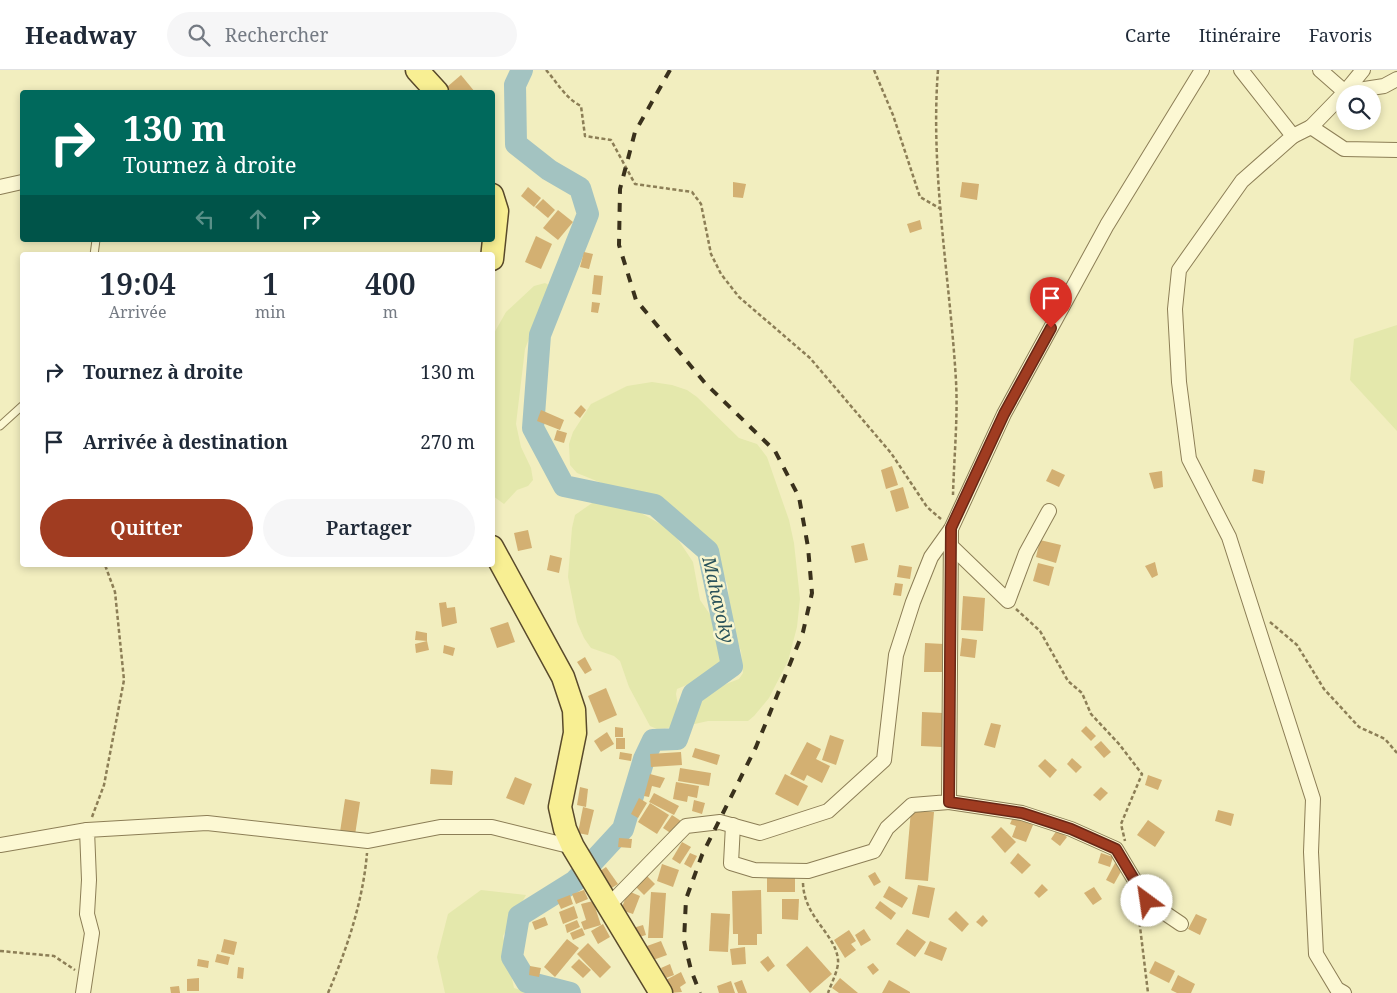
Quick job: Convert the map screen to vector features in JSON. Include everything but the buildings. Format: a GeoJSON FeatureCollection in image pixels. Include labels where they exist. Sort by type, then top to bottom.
{"type":"FeatureCollection","features":[{"type":"Feature","properties":{"kind":"main road"},"geometry":{"type":"LineString","coordinates":[[417,70],[435,90]]}},
{"type":"Feature","properties":{"kind":"main road"},"geometry":{"type":"LineString","coordinates":[[495,205],[497,212],[495,231]]}},
{"type":"Feature","properties":{"kind":"main road"},"geometry":{"type":"LineString","coordinates":[[495,552],[563,677],[574,710],[575,734],[560,807],[565,829],[573,847],[661,993]]}},
{"type":"Feature","properties":{"kind":"street"},"geometry":{"type":"LineString","coordinates":[[604,898],[686,826],[720,822],[760,833],[828,811],[884,760],[896,654],[913,602],[931,557],[951,528],[1004,414],[1088,259],[1202,70]]}},
{"type":"Feature","properties":{"kind":"street"},"geometry":{"type":"LineString","coordinates":[[1241,70],[1293,136]]}},
{"type":"Feature","properties":{"kind":"street"},"geometry":{"type":"LineString","coordinates":[[1320,70],[1337,85]]}},
{"type":"Feature","properties":{"kind":"street"},"geometry":{"type":"LineString","coordinates":[[1351,85],[1364,70]]}},
{"type":"Feature","properties":{"kind":"street"},"geometry":{"type":"LineString","coordinates":[[1381,86],[1397,79]]}},
{"type":"Feature","properties":{"kind":"street"},"geometry":{"type":"LineString","coordinates":[[1336,101],[1311,127],[1293,136],[1242,181],[1180,270],[1175,309],[1179,382],[1189,459],[1229,537],[1313,799],[1312,852],[1316,954],[1337,989],[1344,993]]}},
{"type":"Feature","properties":{"kind":"street"},"geometry":{"type":"LineString","coordinates":[[1311,127],[1344,149],[1397,150]]}},
{"type":"Feature","properties":{"kind":"street"},"geometry":{"type":"LineString","coordinates":[[0,187],[20,182]]}},
{"type":"Feature","properties":{"kind":"street"},"geometry":{"type":"LineString","coordinates":[[951,546],[1008,601],[1026,553],[1049,511]]}},
{"type":"Feature","properties":{"kind":"street"},"geometry":{"type":"LineString","coordinates":[[949,802],[951,528]]}},
{"type":"Feature","properties":{"kind":"street"},"geometry":{"type":"LineString","coordinates":[[733,826],[731,863],[754,870],[803,870],[874,851],[887,828],[912,805],[949,802],[1022,813],[1071,829],[1116,849],[1147,901],[1181,924]]}},
{"type":"Feature","properties":{"kind":"street"},"geometry":{"type":"LineString","coordinates":[[0,845],[87,830],[207,822],[368,841],[440,827],[492,827],[573,847]]}},
{"type":"Feature","properties":{"kind":"street"},"geometry":{"type":"LineString","coordinates":[[83,993],[92,933],[87,914],[89,880],[87,830]]}},
{"type":"Feature","properties":{"kind":"lane"},"geometry":{"type":"LineString","coordinates":[[0,426],[20,408]]}},
{"type":"Feature","properties":{"kind":"path"},"geometry":{"type":"LineString","coordinates":[[546,70],[562,87],[571,102],[581,106],[585,136],[611,140],[635,184],[692,192],[701,204],[711,254],[720,274],[739,297],[810,358],[891,453],[927,507],[951,528]]}},
{"type":"Feature","properties":{"kind":"path"},"geometry":{"type":"LineString","coordinates":[[874,70],[892,115],[920,197],[941,209]]}},
{"type":"Feature","properties":{"kind":"path"},"geometry":{"type":"LineString","coordinates":[[938,70],[936,98],[941,209],[956,383],[952,499]]}},
{"type":"Feature","properties":{"kind":"path"},"geometry":{"type":"LineString","coordinates":[[87,830],[104,785],[124,680],[114,592],[106,567]]}},
{"type":"Feature","properties":{"kind":"path"},"geometry":{"type":"LineString","coordinates":[[1008,601],[1040,631],[1068,681],[1082,693],[1091,714],[1120,744],[1142,774],[1121,824],[1126,848]]}},
{"type":"Feature","properties":{"kind":"path"},"geometry":{"type":"LineString","coordinates":[[1255,618],[1270,622],[1297,645],[1330,695],[1359,727],[1385,739],[1397,754]]}},
{"type":"Feature","properties":{"kind":"path"},"geometry":{"type":"LineString","coordinates":[[328,993],[338,970],[365,883],[368,841]]}},
{"type":"Feature","properties":{"kind":"path"},"geometry":{"type":"LineString","coordinates":[[803,870],[804,897],[814,918],[834,946],[838,960],[828,993]]}},
{"type":"Feature","properties":{"kind":"path"},"geometry":{"type":"LineString","coordinates":[[1138,909],[1148,993]]}},
{"type":"Feature","properties":{"kind":"path"},"geometry":{"type":"LineString","coordinates":[[0,951],[54,956],[71,969],[86,972]]}},
{"type":"Feature","properties":{"kind":"green space"},"geometry":{"type":"Polygon","coordinates":[[[545,283],[549,285],[525,349],[516,424],[521,447],[531,468],[533,480],[528,486],[517,490],[504,504],[495,497],[495,331],[506,312],[534,286],[545,283]]]}},
{"type":"Feature","properties":{"kind":"green space"},"geometry":{"type":"Polygon","coordinates":[[[1397,325],[1397,431],[1350,380],[1354,339],[1397,325]]]}},
{"type":"Feature","properties":{"kind":"green space"},"geometry":{"type":"Polygon","coordinates":[[[652,382],[672,385],[687,390],[697,397],[739,438],[757,444],[767,457],[789,520],[794,543],[800,599],[797,627],[788,661],[769,698],[748,721],[708,721],[690,725],[694,703],[708,691],[739,679],[743,673],[741,651],[730,623],[728,586],[712,544],[690,523],[679,517],[670,508],[659,502],[626,493],[577,473],[570,465],[569,444],[573,432],[591,404],[627,386],[652,382]]]}},
{"type":"Feature","properties":{"kind":"green space"},"geometry":{"type":"Polygon","coordinates":[[[595,501],[611,502],[634,509],[675,535],[693,562],[700,600],[718,626],[723,656],[718,668],[708,676],[677,689],[676,694],[680,717],[676,727],[657,729],[650,726],[629,687],[620,661],[614,656],[591,648],[577,622],[568,577],[572,528],[575,515],[595,501]]]}},
{"type":"Feature","properties":{"kind":"green space"},"geometry":{"type":"Polygon","coordinates":[[[481,890],[526,895],[503,936],[514,988],[530,993],[445,993],[437,957],[448,914],[481,890]]]}},
{"type":"Feature","properties":{"kind":"waterway","name":"Mahavoky"},"geometry":{"type":"LineString","coordinates":[[522,70],[515,85],[516,144],[549,170],[580,188],[588,214],[540,335],[533,428],[564,486],[655,505],[708,551],[732,666],[693,694],[677,739],[653,740],[644,759],[623,829],[575,881],[519,916],[512,957],[527,982],[570,993]]}},
{"type":"Feature","properties":{"kind":"railway"},"geometry":{"type":"LineString","coordinates":[[670,70],[635,132],[620,189],[619,245],[636,300],[705,383],[775,451],[799,497],[808,547],[812,593],[803,632],[756,747],[702,855],[686,899],[684,941],[691,970],[700,993]]}},
{"type":"Feature","properties":{"kind":"route"},"geometry":{"type":"LineString","coordinates":[[1051,328],[1004,414],[951,528],[949,802],[1022,813],[1071,829],[1116,849],[1147,901]]}}]}
